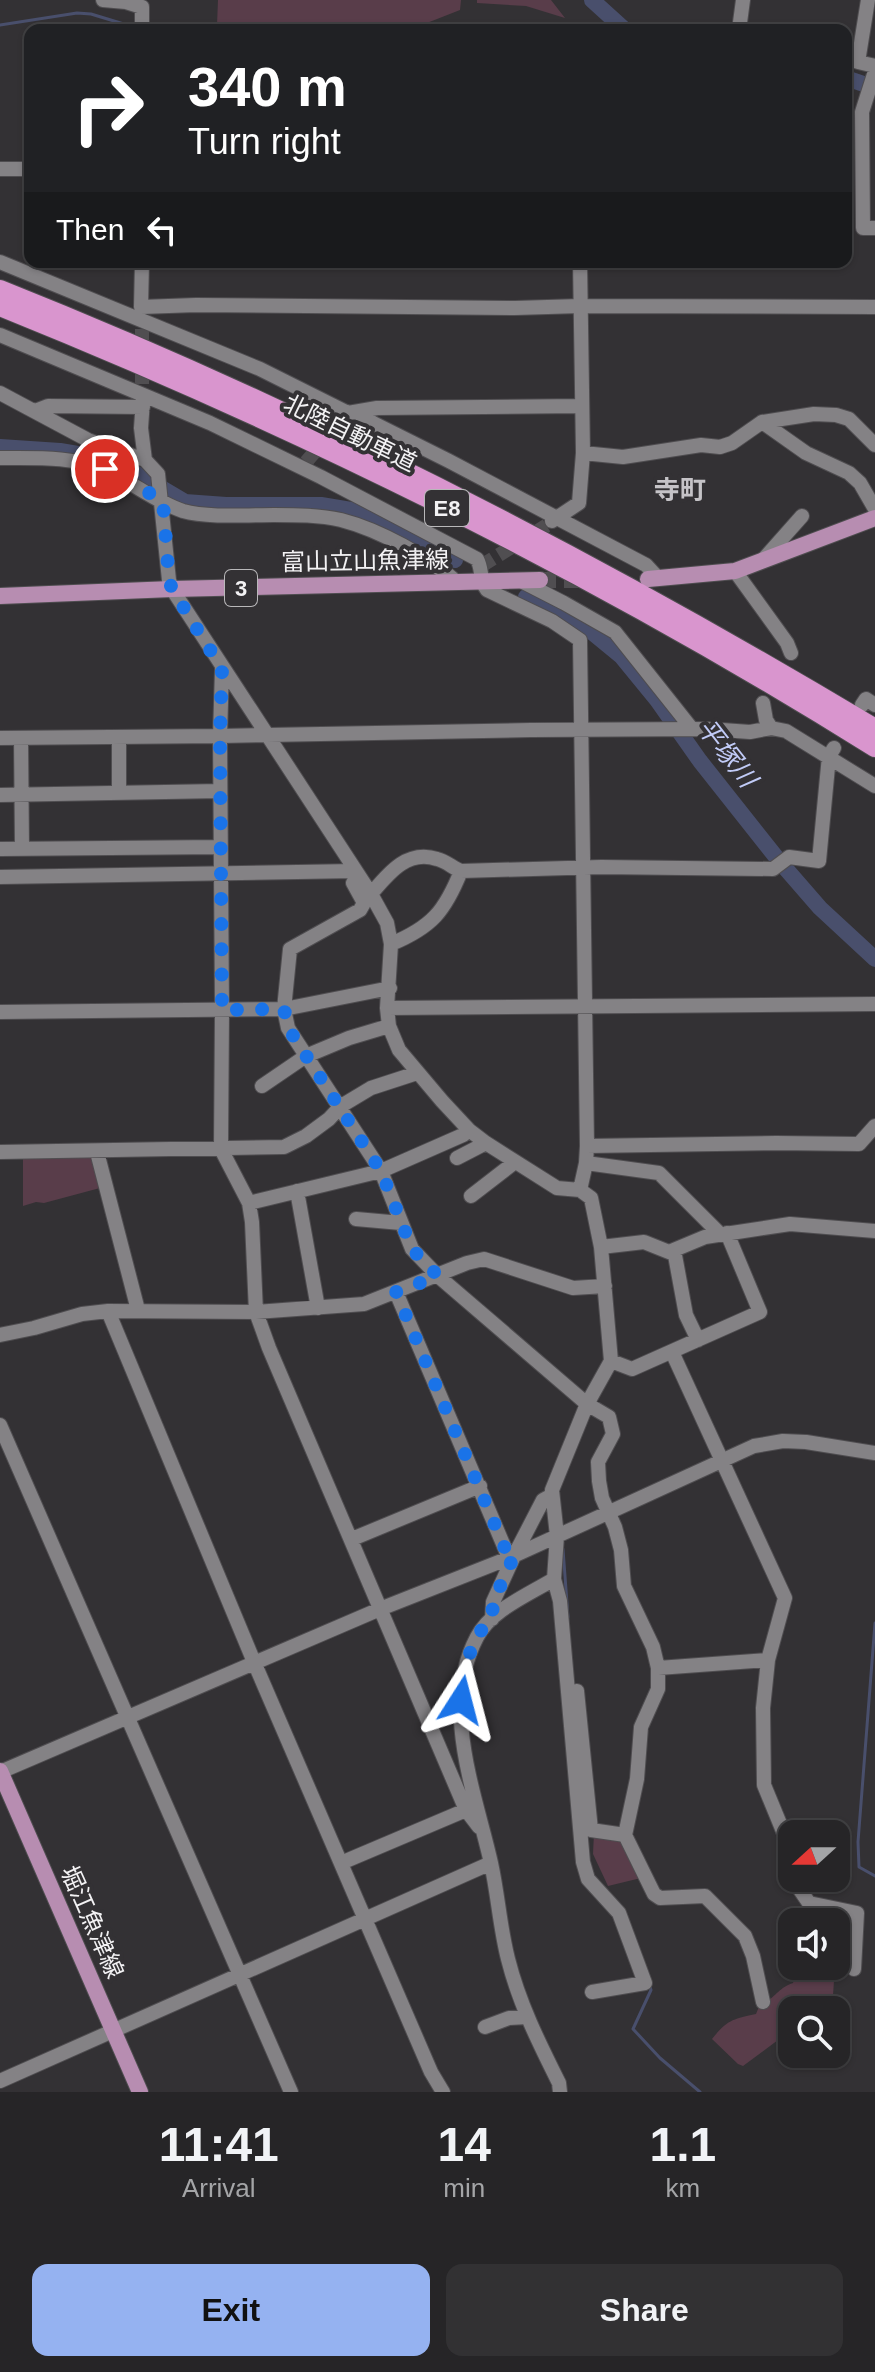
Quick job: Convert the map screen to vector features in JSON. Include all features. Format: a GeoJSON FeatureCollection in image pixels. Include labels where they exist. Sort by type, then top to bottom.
{"type":"FeatureCollection","features":[{"type":"Feature","properties":{"kind":"highway","name":"北陸自動車道"},"geometry":{"type":"LineString","coordinates":[[0,290],[267,405],[457,496],[638,591],[875,729]]}},
{"type":"Feature","properties":{"kind":"highway","name":"北陸自動車道"},"geometry":{"type":"LineString","coordinates":[[0,306],[260,418],[448,509],[629,604],[875,747]]}},
{"type":"Feature","properties":{"kind":"main road"},"geometry":{"type":"LineString","coordinates":[[653,579],[735,571],[875,518]]}},
{"type":"Feature","properties":{"kind":"main road","name":"富山立山魚津線"},"geometry":{"type":"LineString","coordinates":[[0,596],[540,580]]}},
{"type":"Feature","properties":{"kind":"main road","name":"堀江魚津線"},"geometry":{"type":"LineString","coordinates":[[0,1772],[140,2092]]}},
{"type":"Feature","properties":{"kind":"street"},"geometry":{"type":"LineString","coordinates":[[103,0],[142,7],[142,24]]}},
{"type":"Feature","properties":{"kind":"street"},"geometry":{"type":"LineString","coordinates":[[740,24],[743,0]]}},
{"type":"Feature","properties":{"kind":"street"},"geometry":{"type":"LineString","coordinates":[[868,0],[852,60],[875,68],[869,114],[854,169],[863,228],[875,228]]}},
{"type":"Feature","properties":{"kind":"street"},"geometry":{"type":"LineString","coordinates":[[0,169],[24,169]]}},
{"type":"Feature","properties":{"kind":"street"},"geometry":{"type":"LineString","coordinates":[[0,262],[260,369],[373,423],[553,521],[581,531],[646,565],[653,579]]}},
{"type":"Feature","properties":{"kind":"street"},"geometry":{"type":"LineString","coordinates":[[141,318],[142,268]]}},
{"type":"Feature","properties":{"kind":"street"},"geometry":{"type":"LineString","coordinates":[[580,268],[581,531]]}},
{"type":"Feature","properties":{"kind":"street"},"geometry":{"type":"LineString","coordinates":[[141,318],[196,305],[875,307]]}},
{"type":"Feature","properties":{"kind":"street"},"geometry":{"type":"LineString","coordinates":[[0,335],[304,465],[477,559],[481,566],[481,583],[487,590],[552,621],[580,640],[587,1146],[580,1190]]}},
{"type":"Feature","properties":{"kind":"street"},"geometry":{"type":"LineString","coordinates":[[0,393],[88,440],[145,460],[158,474],[172,589],[350,872],[364,903],[360,910],[290,949],[284,1009],[288,1028],[381,1171],[412,1249],[438,1276],[587,1404],[609,1417],[613,1434],[598,1462],[602,1498],[621,1550],[624,1586],[653,1647],[658,1668],[658,1689],[641,1727],[637,1779],[625,1835],[654,1894],[660,1898],[705,1896],[745,1936],[753,1956],[763,2002]]}},
{"type":"Feature","properties":{"kind":"street"},"geometry":{"type":"LineString","coordinates":[[35,411],[48,406],[143,395]]}},
{"type":"Feature","properties":{"kind":"street"},"geometry":{"type":"LineString","coordinates":[[143,395],[141,428],[145,460]]}},
{"type":"Feature","properties":{"kind":"street"},"geometry":{"type":"LineString","coordinates":[[349,414],[377,408],[581,406]]}},
{"type":"Feature","properties":{"kind":"street"},"geometry":{"type":"LineString","coordinates":[[583,453],[623,457],[701,445],[720,447],[732,443],[762,422],[814,414],[849,419],[875,445]]}},
{"type":"Feature","properties":{"kind":"street"},"geometry":{"type":"LineString","coordinates":[[762,422],[806,453],[849,473],[860,483],[875,509]]}},
{"type":"Feature","properties":{"kind":"street"},"geometry":{"type":"LineString","coordinates":[[0,458],[49,458],[105,469],[184,511],[299,515],[339,520],[407,548],[443,569],[458,583]]}},
{"type":"Feature","properties":{"kind":"street"},"geometry":{"type":"LineString","coordinates":[[553,521],[579,503]]}},
{"type":"Feature","properties":{"kind":"street"},"geometry":{"type":"LineString","coordinates":[[762,561],[802,516]]}},
{"type":"Feature","properties":{"kind":"street"},"geometry":{"type":"LineString","coordinates":[[735,571],[791,653]]}},
{"type":"Feature","properties":{"kind":"street"},"geometry":{"type":"LineString","coordinates":[[521,581],[615,632],[692,729]]}},
{"type":"Feature","properties":{"kind":"street"},"geometry":{"type":"LineString","coordinates":[[222,669],[221,1149],[249,1203],[256,1312],[466,1810],[482,1830]]}},
{"type":"Feature","properties":{"kind":"street"},"geometry":{"type":"LineString","coordinates":[[763,703],[771,728]]}},
{"type":"Feature","properties":{"kind":"street"},"geometry":{"type":"LineString","coordinates":[[0,738],[666,729],[750,732],[771,728],[786,731],[832,752],[875,786]]}},
{"type":"Feature","properties":{"kind":"street"},"geometry":{"type":"LineString","coordinates":[[119,737],[119,793]]}},
{"type":"Feature","properties":{"kind":"street"},"geometry":{"type":"LineString","coordinates":[[21,738],[22,849]]}},
{"type":"Feature","properties":{"kind":"street"},"geometry":{"type":"LineString","coordinates":[[371,894],[390,871],[409,858],[436,858],[461,871],[582,867],[773,869],[789,857],[819,861],[832,752]]}},
{"type":"Feature","properties":{"kind":"street"},"geometry":{"type":"LineString","coordinates":[[0,795],[220,791]]}},
{"type":"Feature","properties":{"kind":"street"},"geometry":{"type":"LineString","coordinates":[[0,849],[220,847]]}},
{"type":"Feature","properties":{"kind":"street"},"geometry":{"type":"LineString","coordinates":[[391,944],[413,934],[439,913],[451,896],[461,871]]}},
{"type":"Feature","properties":{"kind":"street"},"geometry":{"type":"LineString","coordinates":[[0,877],[350,872],[371,894],[387,923],[391,944],[387,1008],[389,1026],[399,1050],[469,1130],[557,1188],[580,1190],[591,1198],[601,1247],[611,1361],[587,1404],[552,1490],[557,1536],[554,1579],[564,1600],[583,1862],[588,1879],[619,1913],[645,1983],[592,1992]]}},
{"type":"Feature","properties":{"kind":"street"},"geometry":{"type":"LineString","coordinates":[[0,1012],[284,1009],[390,988]]}},
{"type":"Feature","properties":{"kind":"street"},"geometry":{"type":"LineString","coordinates":[[387,1008],[875,1004]]}},
{"type":"Feature","properties":{"kind":"street"},"geometry":{"type":"LineString","coordinates":[[262,1086],[306,1056],[389,1026]]}},
{"type":"Feature","properties":{"kind":"street"},"geometry":{"type":"LineString","coordinates":[[0,1152],[284,1147],[306,1136],[341,1106],[371,1088],[417,1073]]}},
{"type":"Feature","properties":{"kind":"street"},"geometry":{"type":"LineString","coordinates":[[587,1146],[859,1144],[875,1126]]}},
{"type":"Feature","properties":{"kind":"street"},"geometry":{"type":"LineString","coordinates":[[249,1203],[381,1171],[469,1130]]}},
{"type":"Feature","properties":{"kind":"street"},"geometry":{"type":"LineString","coordinates":[[457,1158],[486,1143]]}},
{"type":"Feature","properties":{"kind":"street"},"geometry":{"type":"LineString","coordinates":[[97,1152],[138,1310]]}},
{"type":"Feature","properties":{"kind":"street"},"geometry":{"type":"LineString","coordinates":[[471,1196],[515,1162]]}},
{"type":"Feature","properties":{"kind":"street"},"geometry":{"type":"LineString","coordinates":[[586,1163],[659,1173],[724,1234],[760,1312],[632,1369],[611,1361]]}},
{"type":"Feature","properties":{"kind":"street"},"geometry":{"type":"LineString","coordinates":[[297,1191],[318,1308]]}},
{"type":"Feature","properties":{"kind":"street"},"geometry":{"type":"LineString","coordinates":[[356,1219],[401,1223]]}},
{"type":"Feature","properties":{"kind":"street"},"geometry":{"type":"LineString","coordinates":[[601,1247],[644,1242],[669,1252],[705,1237],[790,1224],[875,1231]]}},
{"type":"Feature","properties":{"kind":"street"},"geometry":{"type":"LineString","coordinates":[[674,1250],[686,1315],[698,1340]]}},
{"type":"Feature","properties":{"kind":"street"},"geometry":{"type":"LineString","coordinates":[[0,1335],[82,1314],[108,1311],[256,1312],[364,1304],[484,1259],[573,1288],[605,1286]]}},
{"type":"Feature","properties":{"kind":"street"},"geometry":{"type":"LineString","coordinates":[[396,1292],[512,1557]]}},
{"type":"Feature","properties":{"kind":"street"},"geometry":{"type":"LineString","coordinates":[[108,1311],[254,1662],[431,2072],[443,2092]]}},
{"type":"Feature","properties":{"kind":"street"},"geometry":{"type":"LineString","coordinates":[[672,1352],[785,1598],[768,1660],[763,1708],[764,1785],[778,1820]]}},
{"type":"Feature","properties":{"kind":"street"},"geometry":{"type":"LineString","coordinates":[[0,1425],[291,2092]]}},
{"type":"Feature","properties":{"kind":"street"},"geometry":{"type":"LineString","coordinates":[[0,1772],[380,1609],[512,1557],[754,1446],[783,1441],[806,1442],[875,1453]]}},
{"type":"Feature","properties":{"kind":"street"},"geometry":{"type":"LineString","coordinates":[[352,1539],[480,1486]]}},
{"type":"Feature","properties":{"kind":"street"},"geometry":{"type":"LineString","coordinates":[[492,1619],[493,1602],[512,1557],[543,1500],[552,1495]]}},
{"type":"Feature","properties":{"kind":"street"},"geometry":{"type":"LineString","coordinates":[[554,1579],[492,1619],[477,1635],[465,1666],[461,1733],[491,1863],[508,1959],[527,2017],[559,2083],[560,2092]]}},
{"type":"Feature","properties":{"kind":"street"},"geometry":{"type":"LineString","coordinates":[[658,1668],[768,1660]]}},
{"type":"Feature","properties":{"kind":"street"},"geometry":{"type":"LineString","coordinates":[[577,1691],[591,1830],[625,1835]]}},
{"type":"Feature","properties":{"kind":"street"},"geometry":{"type":"LineString","coordinates":[[348,1860],[466,1810]]}},
{"type":"Feature","properties":{"kind":"street"},"geometry":{"type":"LineString","coordinates":[[0,2081],[491,1863]]}},
{"type":"Feature","properties":{"kind":"street"},"geometry":{"type":"LineString","coordinates":[[801,1892],[809,1903],[857,1913],[854,1969]]}},
{"type":"Feature","properties":{"kind":"street"},"geometry":{"type":"LineString","coordinates":[[485,2027],[509,2018],[527,2017]]}},
{"type":"Feature","properties":{"kind":"shaded area"},"geometry":{"type":"Polygon","coordinates":[[[218,0],[461,0],[460,10],[424,24],[217,24],[218,0]]]}},
{"type":"Feature","properties":{"kind":"shaded area"},"geometry":{"type":"Polygon","coordinates":[[[477,0],[551,0],[565,18],[526,6],[477,3],[477,0]]]}},
{"type":"Feature","properties":{"kind":"shaded area"},"geometry":{"type":"Polygon","coordinates":[[[94,1154],[100,1188],[23,1206],[23,1157],[94,1154]]]}},
{"type":"Feature","properties":{"kind":"shaded area"},"geometry":{"type":"Polygon","coordinates":[[[594,1833],[624,1840],[641,1878],[608,1886],[593,1854],[594,1833]]]}},
{"type":"Feature","properties":{"kind":"shaded area"},"geometry":{"type":"Polygon","coordinates":[[[794,1980],[834,1980],[833,1996],[778,1996],[778,2040],[743,2066],[712,2039],[731,2021],[756,2014],[760,2004],[794,1980]]]}},
{"type":"Feature","properties":{"kind":"waterway"},"geometry":{"type":"LineString","coordinates":[[592,0],[618,24]]}},
{"type":"Feature","properties":{"kind":"waterway"},"geometry":{"type":"LineString","coordinates":[[0,25],[77,13],[124,24]]}},
{"type":"Feature","properties":{"kind":"waterway"},"geometry":{"type":"LineString","coordinates":[[852,80],[875,88]]}},
{"type":"Feature","properties":{"kind":"waterway","name":"平塚川"},"geometry":{"type":"LineString","coordinates":[[0,447],[60,451],[101,458],[141,476],[185,502],[321,505],[351,510],[377,518],[455,560]]}},
{"type":"Feature","properties":{"kind":"waterway","name":"平塚川"},"geometry":{"type":"LineString","coordinates":[[526,597],[593,633],[621,656],[780,862],[820,908],[875,959]]}},
{"type":"Feature","properties":{"kind":"waterway"},"geometry":{"type":"LineString","coordinates":[[563,1549],[568,1617]]}},
{"type":"Feature","properties":{"kind":"waterway"},"geometry":{"type":"LineString","coordinates":[[875,1623],[858,1842],[859,1867],[875,1876]]}},
{"type":"Feature","properties":{"kind":"waterway"},"geometry":{"type":"LineString","coordinates":[[649,1984],[651,1990],[633,2029],[660,2058],[700,2092]]}},
{"type":"Feature","properties":{"kind":"tunnel"},"geometry":{"type":"LineString","coordinates":[[142,329],[142,384]]}},
{"type":"Feature","properties":{"kind":"tunnel"},"geometry":{"type":"LineString","coordinates":[[306,462],[344,418]]}},
{"type":"Feature","properties":{"kind":"tunnel"},"geometry":{"type":"LineString","coordinates":[[481,566],[549,524]]}},
{"type":"Feature","properties":{"kind":"tunnel"},"geometry":{"type":"LineString","coordinates":[[540,580],[587,580]]}},
{"type":"Feature","properties":{"kind":"district","name":"寺町"},"geometry":{"type":"Point","coordinates":[680,490]}},
{"type":"Feature","properties":{"kind":"route"},"geometry":{"type":"LineString","coordinates":[[105,469],[163,502],[163,528],[172,589],[222,669],[222,1010],[284,1009],[288,1028],[381,1171],[412,1249],[438,1276],[396,1292],[509,1558],[514,1556],[493,1602],[492,1619],[477,1635],[465,1666],[461,1700]]}}]}
